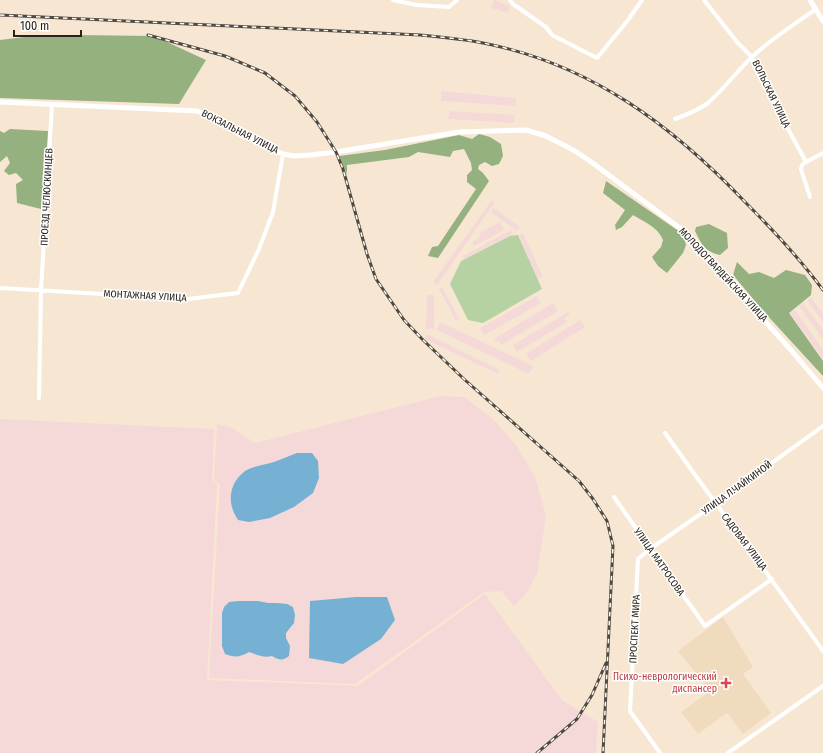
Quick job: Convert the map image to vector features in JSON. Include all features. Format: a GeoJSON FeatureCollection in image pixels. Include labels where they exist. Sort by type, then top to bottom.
{"type":"FeatureCollection","features":[{"type":"Feature","properties":{"kind":"street"},"geometry":{"type":"LineString","coordinates":[[393,0],[417,5],[449,7],[456,2]]}},
{"type":"Feature","properties":{"kind":"street"},"geometry":{"type":"LineString","coordinates":[[510,0],[513,4],[546,27],[552,35],[597,58],[642,0]]}},
{"type":"Feature","properties":{"kind":"street","name":"ВОЛЬСКАЯ УЛИЦА"},"geometry":{"type":"LineString","coordinates":[[704,0],[737,42],[752,57],[756,68],[806,162]]}},
{"type":"Feature","properties":{"kind":"street"},"geometry":{"type":"LineString","coordinates":[[810,0],[823,21]]}},
{"type":"Feature","properties":{"kind":"street"},"geometry":{"type":"LineString","coordinates":[[675,119],[692,112],[707,103],[721,91],[764,46],[816,9]]}},
{"type":"Feature","properties":{"kind":"street","name":"ВОКЗАЛЬНАЯ УЛИЦА"},"geometry":{"type":"LineString","coordinates":[[0,102],[197,110],[212,116],[273,150],[283,154],[310,156],[459,132],[526,130]]}},
{"type":"Feature","properties":{"kind":"street","name":"ПРОЕЗД ЧЕЛЮСКИНЦЕВ"},"geometry":{"type":"LineString","coordinates":[[39,398],[41,290],[52,104]]}},
{"type":"Feature","properties":{"kind":"street","name":"МОЛОДОГВАРДЕЙСКАЯ УЛИЦА"},"geometry":{"type":"LineString","coordinates":[[526,130],[546,136],[575,151],[607,173],[685,232],[823,388]]}},
{"type":"Feature","properties":{"kind":"street"},"geometry":{"type":"LineString","coordinates":[[810,197],[801,169],[802,165],[823,152]]}},
{"type":"Feature","properties":{"kind":"street","name":"МОНТАЖНАЯ УЛИЦА"},"geometry":{"type":"LineString","coordinates":[[0,288],[188,299],[238,293],[259,249],[273,212],[283,154]]}},
{"type":"Feature","properties":{"kind":"street","name":"УЛИЦА Л.ЧАЙКИНОЙ"},"geometry":{"type":"LineString","coordinates":[[650,549],[716,504],[823,426]]}},
{"type":"Feature","properties":{"kind":"street","name":"САДОВАЯ УЛИЦА"},"geometry":{"type":"LineString","coordinates":[[665,433],[823,651]]}},
{"type":"Feature","properties":{"kind":"street","name":"УЛИЦА МАТРОСОВА"},"geometry":{"type":"LineString","coordinates":[[614,497],[705,626],[772,579]]}},
{"type":"Feature","properties":{"kind":"street","name":"ПРОСПЕКТ МИРА"},"geometry":{"type":"LineString","coordinates":[[650,549],[638,559],[630,711],[660,753]]}},
{"type":"Feature","properties":{"kind":"street"},"geometry":{"type":"LineString","coordinates":[[728,753],[823,686]]}},
{"type":"Feature","properties":{"kind":"shaded area"},"geometry":{"type":"Polygon","coordinates":[[[494,0],[510,6],[508,13],[491,8],[494,0]]]}},
{"type":"Feature","properties":{"kind":"shaded area"},"geometry":{"type":"Polygon","coordinates":[[[441,91],[516,98],[516,106],[441,101],[441,91]]]}},
{"type":"Feature","properties":{"kind":"shaded area"},"geometry":{"type":"Polygon","coordinates":[[[450,111],[515,115],[514,123],[448,119],[450,111]]]}},
{"type":"Feature","properties":{"kind":"shaded area"},"geometry":{"type":"Polygon","coordinates":[[[492,200],[495,202],[437,285],[433,282],[492,200]]]}},
{"type":"Feature","properties":{"kind":"shaded area"},"geometry":{"type":"Polygon","coordinates":[[[494,208],[520,227],[517,231],[491,212],[494,208]]]}},
{"type":"Feature","properties":{"kind":"shaded area"},"geometry":{"type":"Polygon","coordinates":[[[500,222],[504,230],[474,246],[472,242],[480,237],[479,233],[500,222]]]}},
{"type":"Feature","properties":{"kind":"shaded area"},"geometry":{"type":"Polygon","coordinates":[[[511,230],[513,234],[464,259],[463,256],[511,230]]]}},
{"type":"Feature","properties":{"kind":"shaded area"},"geometry":{"type":"Polygon","coordinates":[[[523,233],[543,277],[538,279],[519,235],[523,233]]]}},
{"type":"Feature","properties":{"kind":"shaded area"},"geometry":{"type":"Polygon","coordinates":[[[442,287],[460,320],[456,321],[439,289],[442,287]]]}},
{"type":"Feature","properties":{"kind":"shaded area"},"geometry":{"type":"Polygon","coordinates":[[[427,295],[434,295],[434,329],[426,329],[427,295]]]}},
{"type":"Feature","properties":{"kind":"shaded area"},"geometry":{"type":"Polygon","coordinates":[[[537,296],[541,303],[484,335],[480,328],[537,296]]]}},
{"type":"Feature","properties":{"kind":"shaded area"},"geometry":{"type":"Polygon","coordinates":[[[811,297],[823,314],[823,322],[807,300],[811,297]]]}},
{"type":"Feature","properties":{"kind":"shaded area"},"geometry":{"type":"Polygon","coordinates":[[[553,303],[558,311],[501,345],[499,341],[496,342],[494,339],[553,303]]]}},
{"type":"Feature","properties":{"kind":"shaded area"},"geometry":{"type":"Polygon","coordinates":[[[803,303],[823,330],[823,339],[799,306],[803,303]]]}},
{"type":"Feature","properties":{"kind":"shaded area"},"geometry":{"type":"Polygon","coordinates":[[[795,310],[823,350],[823,359],[790,313],[795,310]]]}},
{"type":"Feature","properties":{"kind":"shaded area"},"geometry":{"type":"Polygon","coordinates":[[[568,312],[570,315],[564,318],[567,322],[517,352],[513,345],[568,312]]]}},
{"type":"Feature","properties":{"kind":"shaded area"},"geometry":{"type":"Polygon","coordinates":[[[580,320],[585,327],[531,361],[526,354],[580,320]]]}},
{"type":"Feature","properties":{"kind":"shaded area"},"geometry":{"type":"Polygon","coordinates":[[[440,322],[533,366],[529,374],[437,330],[440,322]]]}},
{"type":"Feature","properties":{"kind":"shaded area"},"geometry":{"type":"Polygon","coordinates":[[[427,334],[500,370],[498,374],[425,339],[427,334]]]}},
{"type":"Feature","properties":{"kind":"shaded area"},"geometry":{"type":"Polygon","coordinates":[[[441,396],[464,397],[492,418],[516,445],[535,477],[546,516],[537,573],[528,591],[514,606],[501,591],[484,592],[355,684],[209,678],[220,484],[214,481],[217,424],[231,427],[255,443],[441,396]]]}},
{"type":"Feature","properties":{"kind":"shaded area"},"geometry":{"type":"Polygon","coordinates":[[[0,419],[214,429],[212,482],[217,484],[207,680],[358,686],[485,594],[562,700],[598,722],[596,753],[0,753],[0,419]]]}},
{"type":"Feature","properties":{"kind":"shaded area","name":"Психо-неврологический диспансер"},"geometry":{"type":"Polygon","coordinates":[[[723,617],[753,667],[743,674],[771,713],[743,734],[727,713],[698,734],[681,712],[710,691],[678,651],[723,617]]]}},
{"type":"Feature","properties":{"kind":"green space"},"geometry":{"type":"Polygon","coordinates":[[[32,36],[154,36],[206,60],[179,104],[0,98],[0,40],[32,36]]]}},
{"type":"Feature","properties":{"kind":"green space"},"geometry":{"type":"Polygon","coordinates":[[[10,129],[48,131],[44,202],[41,209],[17,203],[16,184],[23,180],[16,173],[9,175],[4,171],[10,163],[7,156],[0,162],[0,131],[4,133],[10,129]]]}},
{"type":"Feature","properties":{"kind":"green space"},"geometry":{"type":"Polygon","coordinates":[[[479,134],[490,137],[501,144],[503,156],[499,164],[492,166],[485,162],[479,165],[478,169],[489,181],[438,258],[428,256],[432,247],[438,246],[476,189],[467,182],[467,175],[472,170],[471,163],[464,149],[453,151],[450,157],[418,152],[409,157],[347,165],[347,174],[339,156],[385,150],[459,135],[472,139],[479,134]]]}},
{"type":"Feature","properties":{"kind":"green space"},"geometry":{"type":"Polygon","coordinates":[[[606,181],[683,234],[686,245],[683,253],[667,273],[658,266],[652,257],[661,247],[663,240],[661,235],[654,228],[633,215],[622,227],[616,230],[615,225],[625,210],[603,193],[606,181]]]}},
{"type":"Feature","properties":{"kind":"green space"},"geometry":{"type":"Polygon","coordinates":[[[709,224],[727,233],[728,248],[720,255],[710,252],[704,247],[695,231],[696,227],[709,224]]]}},
{"type":"Feature","properties":{"kind":"green space"},"geometry":{"type":"Polygon","coordinates":[[[518,235],[542,289],[483,323],[468,320],[450,284],[461,261],[510,236],[518,235]]]}},
{"type":"Feature","properties":{"kind":"green space"},"geometry":{"type":"Polygon","coordinates":[[[737,262],[749,274],[759,272],[774,278],[786,270],[805,275],[812,285],[811,295],[789,313],[823,361],[823,376],[766,314],[733,275],[737,262]]]}},
{"type":"Feature","properties":{"kind":"water"},"geometry":{"type":"Polygon","coordinates":[[[297,453],[312,453],[318,461],[319,478],[313,493],[294,507],[270,518],[249,522],[238,520],[232,507],[231,494],[232,488],[239,476],[251,468],[274,462],[297,453]]]}},
{"type":"Feature","properties":{"kind":"water"},"geometry":{"type":"Polygon","coordinates":[[[356,597],[387,597],[395,620],[381,639],[343,664],[309,658],[310,601],[356,597]]]}},
{"type":"Feature","properties":{"kind":"water"},"geometry":{"type":"Polygon","coordinates":[[[258,601],[287,604],[293,607],[295,615],[294,623],[286,633],[286,638],[290,646],[289,656],[285,659],[281,659],[249,652],[237,656],[225,654],[222,646],[222,613],[224,607],[229,602],[258,601]]]}},
{"type":"Feature","properties":{"kind":"railway"},"geometry":{"type":"LineString","coordinates":[[0,15],[420,35],[483,43],[522,53],[559,66],[594,83],[628,102],[659,124],[690,149],[757,214],[796,256],[823,290]]}},
{"type":"Feature","properties":{"kind":"railway"},"geometry":{"type":"LineString","coordinates":[[148,35],[225,56],[265,73],[295,96],[317,122],[336,152],[343,169],[367,254],[376,279],[404,320],[465,380],[579,481],[607,521],[613,546],[603,753]]}},
{"type":"Feature","properties":{"kind":"railway"},"geometry":{"type":"LineString","coordinates":[[537,753],[577,719],[592,695],[606,663]]}},
{"type":"Feature","properties":{"kind":"place","name":"Психо-неврологический диспансер"},"geometry":{"type":"Point","coordinates":[726,683]}}]}
